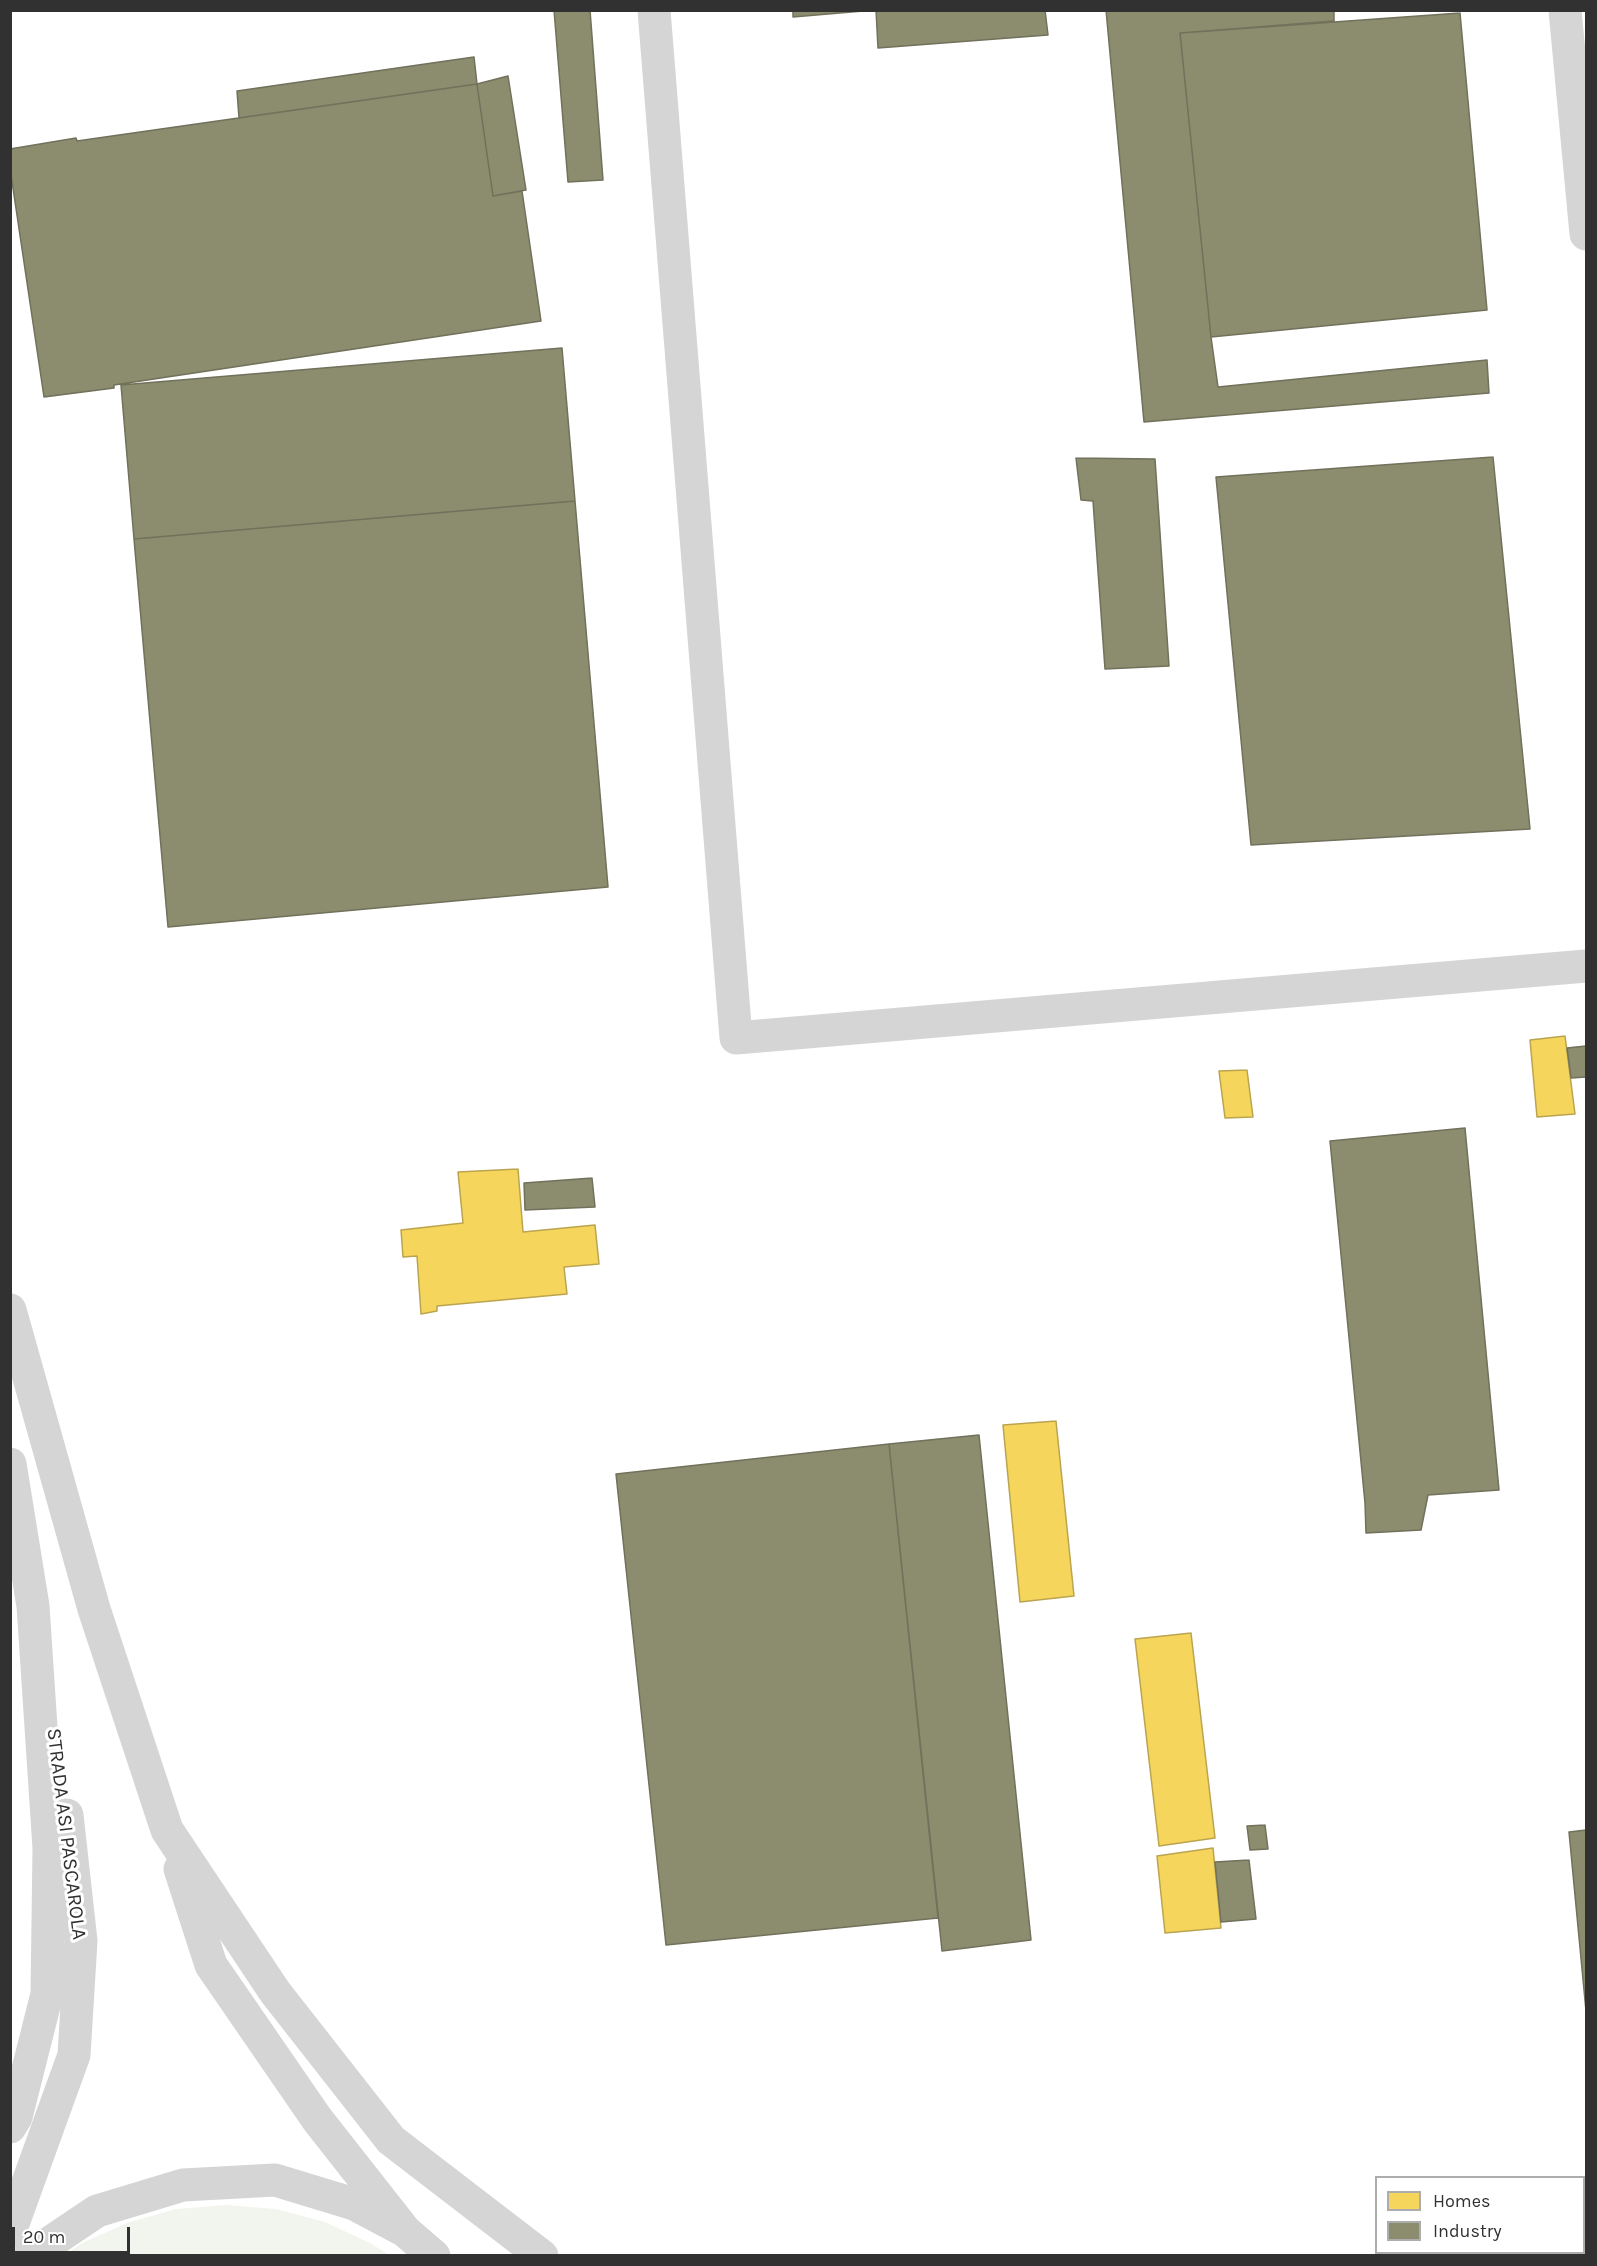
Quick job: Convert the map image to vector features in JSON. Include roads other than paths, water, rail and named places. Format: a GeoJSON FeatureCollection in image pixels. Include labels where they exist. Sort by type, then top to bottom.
{"type":"FeatureCollection","features":[{"type":"Feature","properties":{"kind":"street"},"geometry":{"type":"LineString","coordinates":[[654,10],[736,1038],[1587,966]]}},
{"type":"Feature","properties":{"kind":"street"},"geometry":{"type":"LineString","coordinates":[[1564,10],[1587,234]]}},
{"type":"Feature","properties":{"kind":"street"},"geometry":{"type":"LineString","coordinates":[[10,1310],[94,1609],[211,1965],[318,2119],[405,2231],[434,2256]]}},
{"type":"Feature","properties":{"kind":"street"},"geometry":{"type":"LineString","coordinates":[[10,1464],[33,1606],[49,1848],[47,1994],[16,2117],[10,2127]]}},
{"type":"Feature","properties":{"kind":"street","name":"STRADA ASI PASCAROLA"},"geometry":{"type":"LineString","coordinates":[[10,2232],[74,2055],[81,1941],[66,1806],[33,1606]]}},
{"type":"Feature","properties":{"kind":"street"},"geometry":{"type":"LineString","coordinates":[[167,1830],[275,1992],[392,2140],[542,2256]]}},
{"type":"Feature","properties":{"kind":"street"},"geometry":{"type":"LineString","coordinates":[[30,2256],[97,2211],[183,2185],[275,2180],[354,2204],[405,2231]]}}]}
